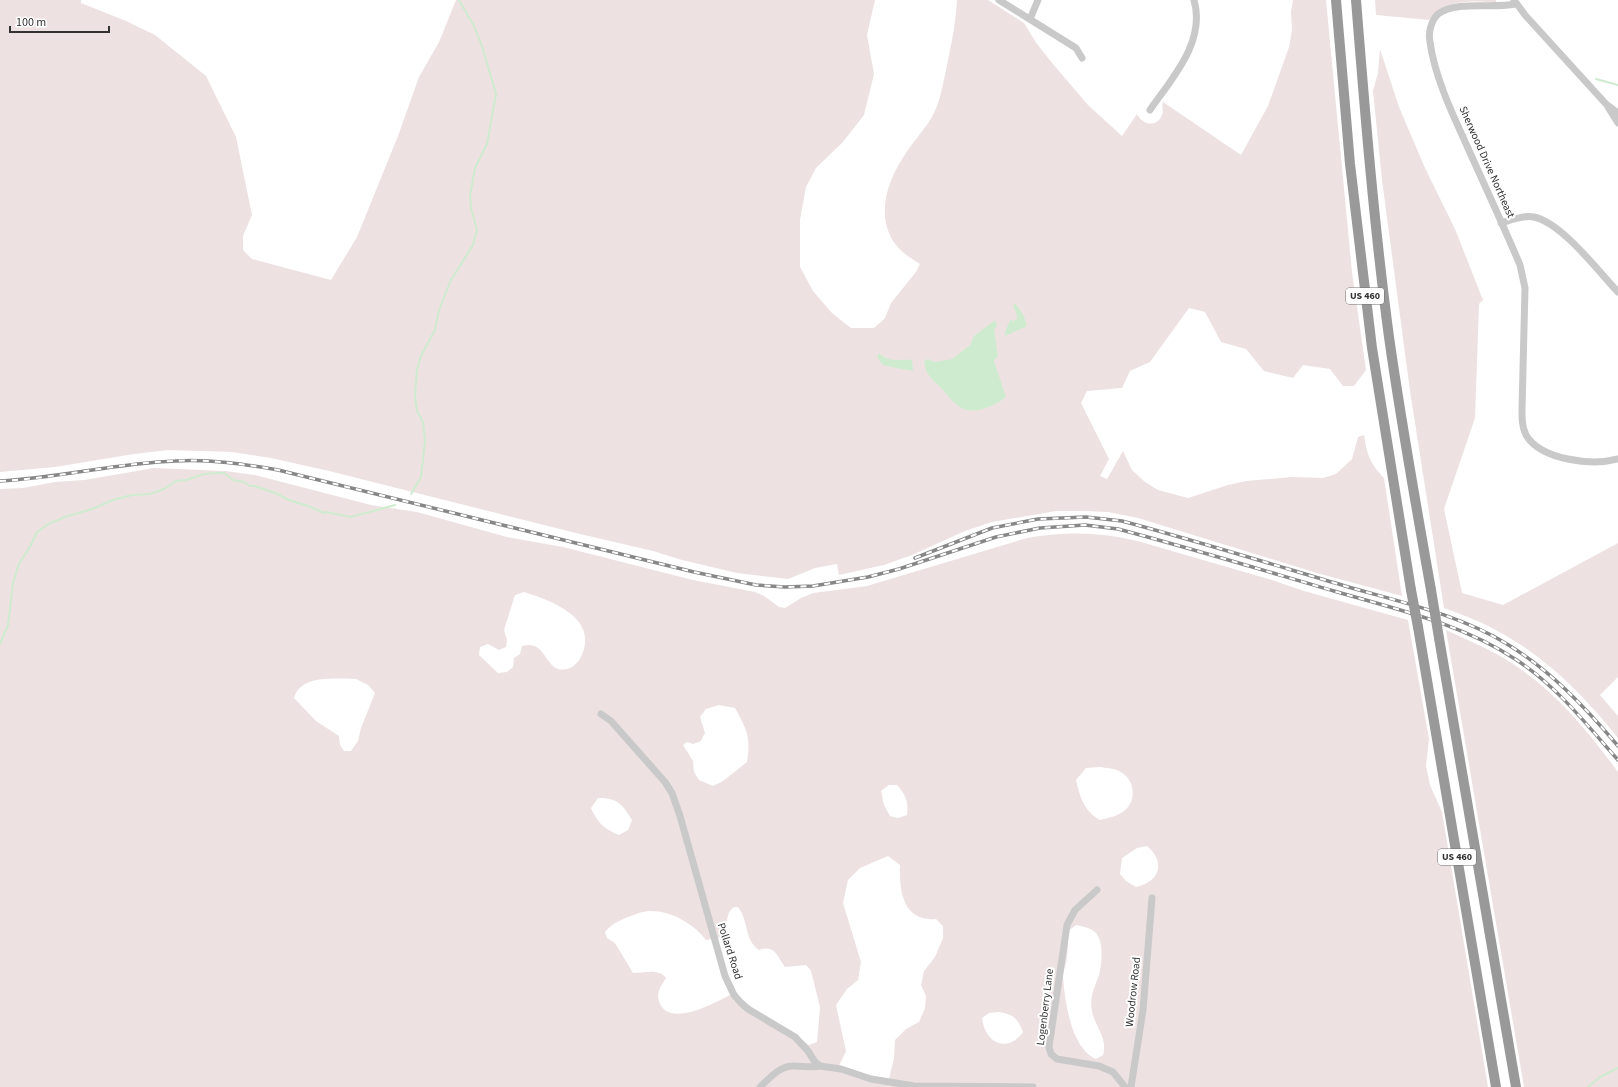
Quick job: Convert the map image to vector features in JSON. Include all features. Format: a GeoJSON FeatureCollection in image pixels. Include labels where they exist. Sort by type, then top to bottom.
{"type":"FeatureCollection","features":[{"type":"Feature","properties":{"kind":"highway","name":"US 460"},"geometry":{"type":"LineString","coordinates":[[1336,0],[1350,164],[1372,348],[1411,590],[1496,1087]]}},
{"type":"Feature","properties":{"kind":"highway","name":"US 460"},"geometry":{"type":"LineString","coordinates":[[1356,0],[1368,162],[1389,337],[1404,435],[1516,1087]]}},
{"type":"Feature","properties":{"kind":"street"},"geometry":{"type":"LineString","coordinates":[[999,0],[1076,48],[1082,58]]}},
{"type":"Feature","properties":{"kind":"street"},"geometry":{"type":"LineString","coordinates":[[1030,19],[1038,0]]}},
{"type":"Feature","properties":{"kind":"street"},"geometry":{"type":"LineString","coordinates":[[1150,110],[1184,61],[1193,42],[1196,26],[1194,0]]}},
{"type":"Feature","properties":{"kind":"street","name":"Sherwood Drive Northeast"},"geometry":{"type":"LineString","coordinates":[[1606,104],[1515,2],[1505,6],[1470,5],[1445,10],[1435,18],[1429,41],[1449,106],[1520,265],[1525,288],[1522,425],[1526,435],[1536,445],[1570,460],[1592,462],[1618,459]]}},
{"type":"Feature","properties":{"kind":"street"},"geometry":{"type":"LineString","coordinates":[[1606,104],[1618,113]]}},
{"type":"Feature","properties":{"kind":"street"},"geometry":{"type":"LineString","coordinates":[[1606,104],[1618,123]]}},
{"type":"Feature","properties":{"kind":"street"},"geometry":{"type":"LineString","coordinates":[[1501,223],[1517,218],[1533,217],[1547,222],[1559,230],[1575,245],[1618,292]]}},
{"type":"Feature","properties":{"kind":"street","name":"Pollard Road"},"geometry":{"type":"LineString","coordinates":[[601,714],[611,721],[665,782],[672,793],[679,811],[725,976],[734,995],[748,1009],[795,1038],[808,1050],[815,1062],[820,1066]]}},
{"type":"Feature","properties":{"kind":"street","name":"Logenberry Lane"},"geometry":{"type":"LineString","coordinates":[[1097,890],[1075,910],[1067,925],[1049,1047],[1051,1054],[1057,1059],[1099,1066],[1113,1072],[1125,1087]]}},
{"type":"Feature","properties":{"kind":"street","name":"Woodrow Road"},"geometry":{"type":"LineString","coordinates":[[1131,1087],[1143,1010],[1152,898]]}},
{"type":"Feature","properties":{"kind":"street"},"geometry":{"type":"LineString","coordinates":[[760,1087],[782,1067],[794,1065],[808,1067],[820,1066],[841,1069],[871,1079],[914,1086],[1034,1087]]}},
{"type":"Feature","properties":{"kind":"shaded area"},"geometry":{"type":"Polygon","coordinates":[[[0,0],[81,0],[81,3],[126,21],[155,35],[206,76],[236,137],[252,215],[243,236],[243,250],[252,259],[331,280],[357,237],[398,136],[419,77],[439,42],[456,0],[875,0],[867,35],[874,74],[864,115],[842,143],[816,168],[806,187],[800,220],[800,267],[813,291],[832,313],[851,328],[874,328],[885,318],[891,303],[916,272],[920,264],[901,251],[889,234],[885,210],[886,198],[889,186],[900,163],[928,123],[938,104],[952,38],[957,0],[988,0],[1024,23],[1037,44],[1088,105],[1122,136],[1137,114],[1142,121],[1146,123],[1150,124],[1157,122],[1162,115],[1163,102],[1241,155],[1268,106],[1289,47],[1292,30],[1291,12],[1293,0],[1326,0],[1352,272],[1366,370],[1354,386],[1343,386],[1330,369],[1303,365],[1293,378],[1264,371],[1246,349],[1221,342],[1205,312],[1189,308],[1150,362],[1130,371],[1122,388],[1087,391],[1081,403],[1109,459],[1100,476],[1107,479],[1123,451],[1132,470],[1145,482],[1158,490],[1188,498],[1228,485],[1246,481],[1292,477],[1323,478],[1336,474],[1352,459],[1358,437],[1364,435],[1366,448],[1370,458],[1375,468],[1384,478],[1402,596],[1317,573],[1138,518],[1108,512],[1056,511],[992,522],[965,531],[912,555],[884,565],[839,575],[837,564],[815,568],[788,579],[737,573],[329,471],[271,458],[232,452],[168,450],[55,467],[0,472],[0,0]]]}},
{"type":"Feature","properties":{"kind":"shaded area"},"geometry":{"type":"Polygon","coordinates":[[[1375,0],[1496,0],[1496,3],[1468,2],[1451,5],[1435,13],[1429,20],[1376,15],[1375,0]]]}},
{"type":"Feature","properties":{"kind":"shaded area"},"geometry":{"type":"Polygon","coordinates":[[[1380,49],[1399,107],[1425,168],[1455,229],[1483,300],[1479,304],[1475,418],[1444,509],[1462,593],[1503,605],[1618,543],[1618,677],[1600,695],[1618,716],[1618,738],[1591,706],[1561,676],[1528,650],[1511,638],[1486,625],[1444,608],[1410,391],[1382,180],[1373,91],[1378,73],[1380,49]]]}},
{"type":"Feature","properties":{"kind":"shaded area"},"geometry":{"type":"Polygon","coordinates":[[[1015,303],[1023,314],[1027,326],[1005,336],[1010,320],[1013,321],[1017,319],[1013,306],[1015,303]]]}},
{"type":"Feature","properties":{"kind":"shaded area"},"geometry":{"type":"Polygon","coordinates":[[[995,320],[997,326],[994,329],[998,356],[994,361],[1006,397],[989,407],[982,409],[963,409],[953,402],[930,377],[926,370],[924,361],[928,359],[935,362],[952,359],[970,345],[974,336],[995,320]]]}},
{"type":"Feature","properties":{"kind":"shaded area"},"geometry":{"type":"Polygon","coordinates":[[[879,353],[887,358],[895,360],[912,360],[913,371],[882,364],[877,357],[879,353]]]}},
{"type":"Feature","properties":{"kind":"shaded area"},"geometry":{"type":"Polygon","coordinates":[[[154,468],[225,471],[255,475],[371,505],[417,512],[507,537],[563,547],[693,580],[755,592],[764,596],[779,607],[785,608],[801,598],[813,593],[867,586],[1027,538],[1056,534],[1098,534],[1141,542],[1272,580],[1304,591],[1408,620],[1429,739],[1426,766],[1430,785],[1442,812],[1488,1087],[0,1087],[0,489],[23,488],[55,482],[84,480],[154,468]],[[524,592],[515,595],[504,630],[507,640],[506,647],[499,650],[488,644],[480,647],[479,655],[498,673],[507,672],[513,667],[514,658],[520,654],[522,646],[531,645],[537,647],[555,668],[562,670],[575,665],[584,649],[585,637],[582,627],[576,618],[556,605],[524,592]],[[356,679],[311,681],[298,690],[294,698],[316,721],[339,736],[340,745],[344,751],[351,751],[358,741],[361,728],[375,693],[368,685],[356,679]],[[719,705],[706,709],[700,717],[705,733],[701,741],[693,744],[687,742],[683,745],[693,761],[694,772],[699,780],[713,786],[723,781],[747,762],[747,734],[735,708],[719,705]],[[1100,767],[1086,768],[1076,780],[1081,798],[1086,808],[1100,820],[1114,816],[1126,809],[1132,798],[1132,785],[1125,775],[1119,771],[1100,767]],[[889,785],[881,791],[884,805],[890,816],[898,818],[907,815],[906,798],[897,785],[889,785]],[[598,798],[591,808],[596,818],[609,830],[619,835],[628,830],[632,820],[619,803],[605,798],[598,798]],[[1147,846],[1137,848],[1122,858],[1120,874],[1126,881],[1136,887],[1151,881],[1158,871],[1157,858],[1147,846]],[[888,856],[860,868],[848,880],[843,903],[861,962],[858,980],[847,989],[836,1005],[846,1051],[839,1066],[889,1079],[894,1058],[895,1040],[906,1029],[919,1022],[925,1008],[926,996],[921,985],[924,971],[935,957],[943,938],[943,926],[936,919],[925,919],[916,915],[910,910],[905,903],[902,894],[900,865],[888,856]],[[734,907],[729,912],[724,934],[718,938],[706,940],[688,923],[673,915],[657,911],[644,912],[628,917],[615,923],[605,932],[607,938],[615,943],[633,973],[655,972],[666,978],[660,988],[658,999],[662,1007],[669,1012],[678,1014],[688,1013],[698,1010],[736,992],[752,1008],[809,1045],[817,1042],[820,1007],[811,971],[806,965],[785,967],[772,950],[759,950],[751,941],[744,918],[738,907],[734,907]],[[1076,925],[1068,931],[1067,959],[1063,977],[1065,999],[1071,1023],[1075,1035],[1081,1045],[1087,1053],[1096,1059],[1103,1055],[1104,1043],[1091,1006],[1094,988],[1099,975],[1102,953],[1099,937],[1096,933],[1076,925]],[[999,1012],[989,1013],[982,1018],[987,1034],[992,1039],[998,1043],[1004,1044],[1010,1043],[1017,1039],[1023,1032],[1017,1020],[1008,1014],[999,1012]]]}},
{"type":"Feature","properties":{"kind":"shaded area"},"geometry":{"type":"Polygon","coordinates":[[[1446,630],[1504,658],[1536,681],[1574,717],[1618,772],[1618,1087],[1524,1087],[1446,630]]]}},
{"type":"Feature","properties":{"kind":"waterway"},"geometry":{"type":"LineString","coordinates":[[411,494],[421,477],[425,441],[423,422],[417,411],[415,396],[417,369],[421,356],[435,330],[439,310],[451,280],[473,245],[477,230],[471,208],[470,196],[475,168],[487,144],[496,94],[482,46],[474,26],[459,0]]}},
{"type":"Feature","properties":{"kind":"waterway"},"geometry":{"type":"LineString","coordinates":[[1596,79],[1618,85]]}},
{"type":"Feature","properties":{"kind":"waterway"},"geometry":{"type":"LineString","coordinates":[[0,644],[8,625],[13,583],[19,564],[37,532],[50,523],[92,509],[113,500],[132,495],[150,494],[164,489],[176,481],[186,480],[204,474],[224,473],[233,480],[244,482],[250,486],[255,486],[275,493],[324,513],[326,512],[351,517],[395,505]]}},
{"type":"Feature","properties":{"kind":"waterway"},"geometry":{"type":"LineString","coordinates":[[1588,1087],[1600,1077],[1618,1068]]}},
{"type":"Feature","properties":{"kind":"railway"},"geometry":{"type":"LineString","coordinates":[[0,481],[44,477],[153,462],[214,461],[240,464],[278,470],[694,572],[756,585],[785,587],[813,586],[868,577],[899,569],[996,537],[1040,528],[1085,525],[1118,529],[1199,551],[1427,618],[1450,626],[1494,646],[1530,669],[1544,681],[1570,706],[1618,760]]}},
{"type":"Feature","properties":{"kind":"railway"},"geometry":{"type":"LineString","coordinates":[[915,558],[992,528],[1038,519],[1086,517],[1122,521],[1408,603],[1469,625],[1507,644],[1553,678],[1593,717],[1618,746]]}}]}
